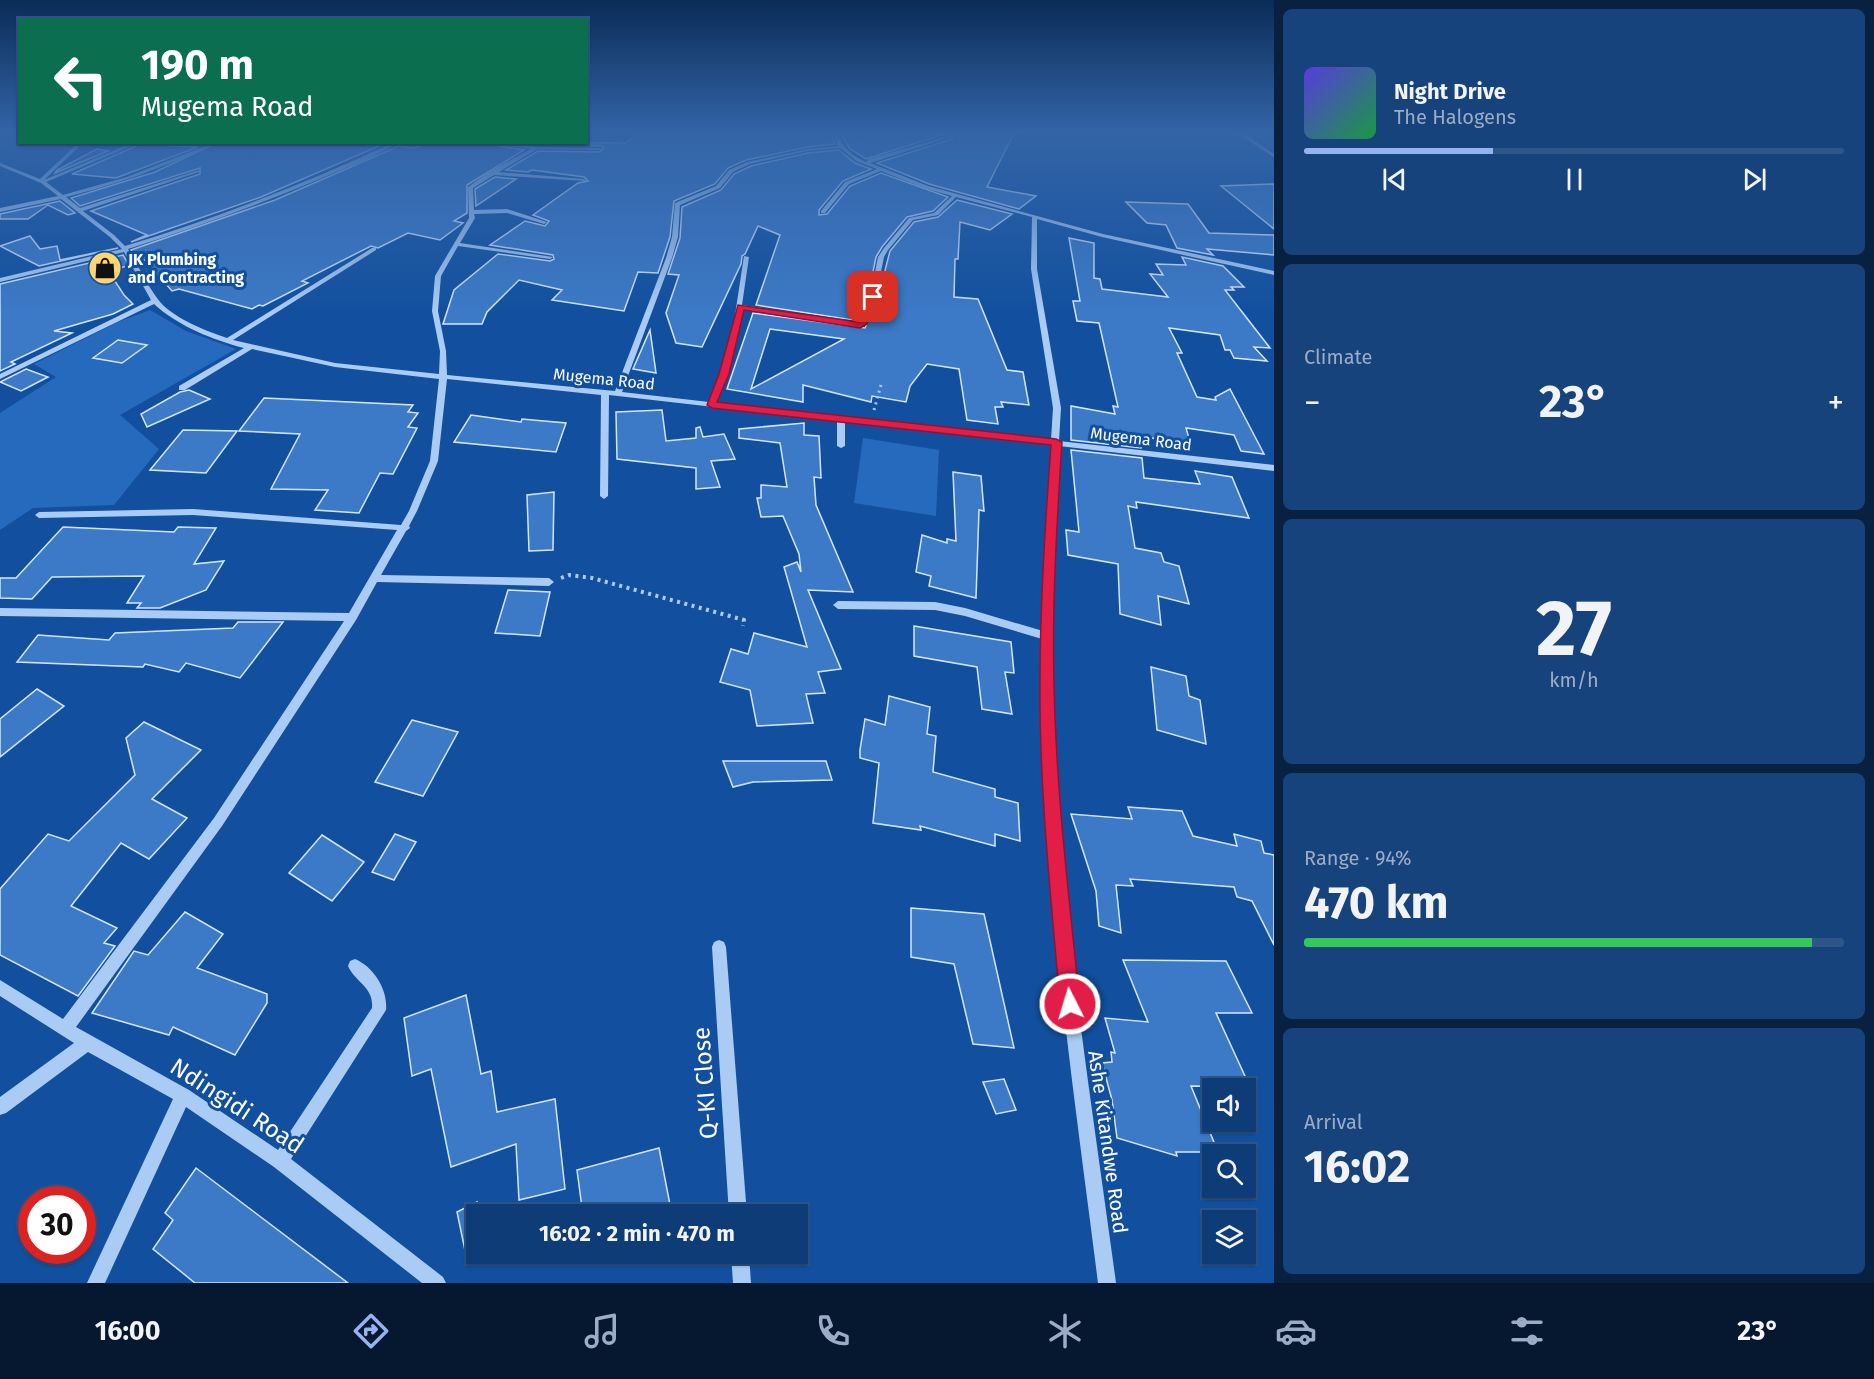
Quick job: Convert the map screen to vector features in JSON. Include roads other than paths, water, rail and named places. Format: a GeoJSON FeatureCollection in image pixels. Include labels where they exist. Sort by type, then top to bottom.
{"type":"FeatureCollection","features":[{"type":"Feature","properties":{"kind":"street","name":"Mugema Road"},"geometry":{"type":"LineString","coordinates":[[57,193],[125,249],[155,301],[168,313],[192,326],[228,340],[335,365],[443,378],[605,392],[1274,468]]}},
{"type":"Feature","properties":{"kind":"street"},"geometry":{"type":"LineString","coordinates":[[0,210],[80,193]]}},
{"type":"Feature","properties":{"kind":"street"},"geometry":{"type":"LineString","coordinates":[[79,210],[131,193]]}},
{"type":"Feature","properties":{"kind":"street"},"geometry":{"type":"LineString","coordinates":[[0,280],[125,249],[230,214],[282,193]]}},
{"type":"Feature","properties":{"kind":"street"},"geometry":{"type":"LineString","coordinates":[[66,1028],[218,822],[351,617],[405,528],[434,461],[443,378],[443,351],[435,311],[438,276],[469,226],[473,212],[471,193]]}},
{"type":"Feature","properties":{"kind":"street"},"geometry":{"type":"LineString","coordinates":[[618,394],[669,258],[675,237],[678,204],[704,193]]}},
{"type":"Feature","properties":{"kind":"street"},"geometry":{"type":"LineString","coordinates":[[823,212],[839,193]]}},
{"type":"Feature","properties":{"kind":"street"},"geometry":{"type":"LineString","coordinates":[[945,193],[1034,218],[1274,273]]}},
{"type":"Feature","properties":{"kind":"street"},"geometry":{"type":"LineString","coordinates":[[741,306],[862,325],[873,297],[881,257],[886,249],[911,219],[936,214],[954,196]]}},
{"type":"Feature","properties":{"kind":"street"},"geometry":{"type":"LineString","coordinates":[[473,212],[507,211],[544,222]]}},
{"type":"Feature","properties":{"kind":"street","name":"Ashe Kitandwe Road"},"geometry":{"type":"LineString","coordinates":[[1034,218],[1034,269],[1057,408],[1047,636],[1052,814],[1070,1004],[1107,1283]]}},
{"type":"Feature","properties":{"kind":"street"},"geometry":{"type":"LineString","coordinates":[[457,244],[550,257]]}},
{"type":"Feature","properties":{"kind":"street"},"geometry":{"type":"LineString","coordinates":[[228,340],[374,249]]}},
{"type":"Feature","properties":{"kind":"street"},"geometry":{"type":"LineString","coordinates":[[712,405],[724,374],[741,306],[746,257]]}},
{"type":"Feature","properties":{"kind":"street"},"geometry":{"type":"LineString","coordinates":[[0,376],[155,301]]}},
{"type":"Feature","properties":{"kind":"street"},"geometry":{"type":"LineString","coordinates":[[182,388],[252,346]]}},
{"type":"Feature","properties":{"kind":"street"},"geometry":{"type":"LineString","coordinates":[[604,496],[605,392]]}},
{"type":"Feature","properties":{"kind":"street"},"geometry":{"type":"LineString","coordinates":[[841,419],[841,446]]}},
{"type":"Feature","properties":{"kind":"street"},"geometry":{"type":"LineString","coordinates":[[39,514],[193,512],[405,528]]}},
{"type":"Feature","properties":{"kind":"street"},"geometry":{"type":"LineString","coordinates":[[375,578],[549,582]]}},
{"type":"Feature","properties":{"kind":"street"},"geometry":{"type":"LineString","coordinates":[[838,605],[935,606],[965,612],[1047,636]]}},
{"type":"Feature","properties":{"kind":"street"},"geometry":{"type":"LineString","coordinates":[[0,612],[351,617]]}},
{"type":"Feature","properties":{"kind":"street","name":"Q-KI Close"},"geometry":{"type":"LineString","coordinates":[[719,947],[737,1204]]}},
{"type":"Feature","properties":{"kind":"street"},"geometry":{"type":"LineString","coordinates":[[280,1161],[379,1010],[382,997],[378,989],[355,966]]}},
{"type":"Feature","properties":{"kind":"street","name":"Ndingidi Road"},"geometry":{"type":"LineString","coordinates":[[0,987],[87,1043],[183,1096],[280,1161],[437,1283]]}},
{"type":"Feature","properties":{"kind":"street"},"geometry":{"type":"LineString","coordinates":[[0,1107],[87,1043]]}},
{"type":"Feature","properties":{"kind":"street"},"geometry":{"type":"LineString","coordinates":[[96,1283],[183,1096]]}},
{"type":"Feature","properties":{"kind":"street"},"geometry":{"type":"LineString","coordinates":[[741,1264],[742,1283]]}},
{"type":"Feature","properties":{"kind":"place","name":"JK Plumbing and Contracting"},"geometry":{"type":"Point","coordinates":[105,268]}}]}
